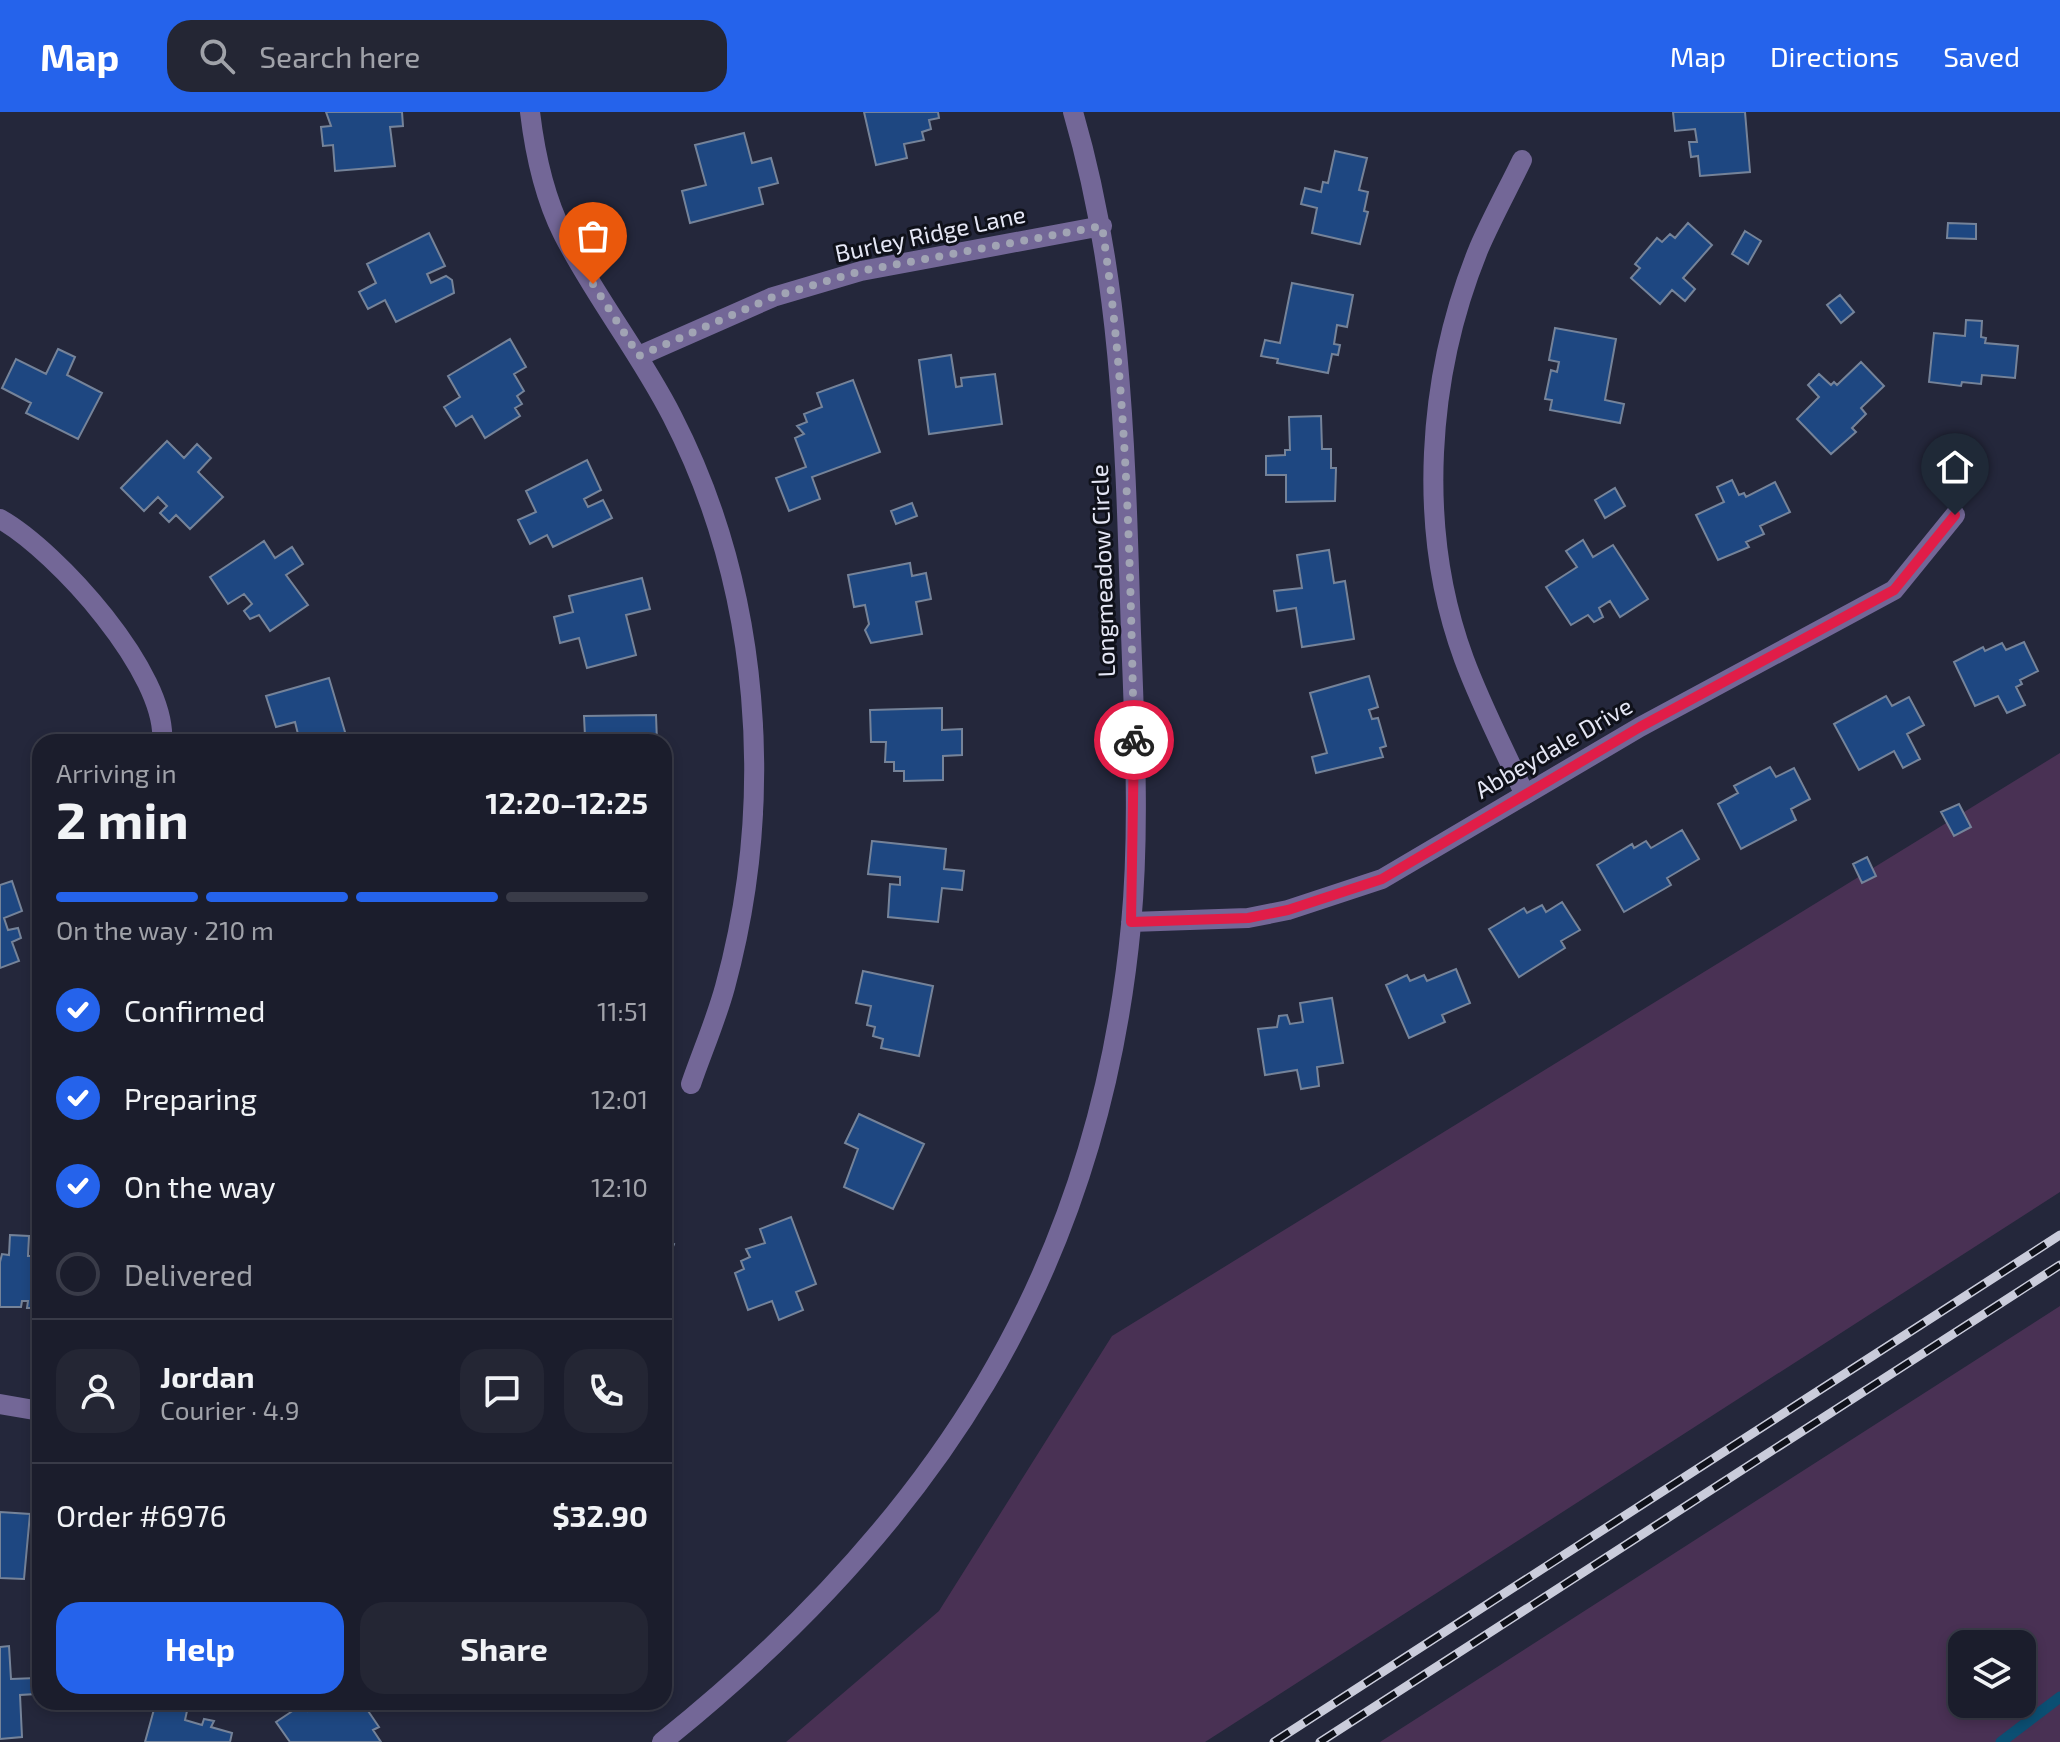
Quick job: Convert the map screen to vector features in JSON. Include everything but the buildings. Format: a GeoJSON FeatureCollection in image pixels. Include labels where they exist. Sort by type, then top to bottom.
{"type":"FeatureCollection","features":[{"type":"Feature","properties":{"kind":"street"},"geometry":{"type":"LineString","coordinates":[[530,112],[541,175],[563,233],[639,356],[673,418],[710,504],[737,595],[753,708],[754,806],[745,893],[725,988],[691,1084]]}},
{"type":"Feature","properties":{"kind":"street","name":"Longmeadow Circle"},"geometry":{"type":"LineString","coordinates":[[662,1742],[789,1633],[863,1555],[929,1471],[987,1385],[1023,1321],[1086,1154],[1106,1079],[1131,922],[1135,805],[1126,476],[1116,319],[1102,226],[1073,112]]}},
{"type":"Feature","properties":{"kind":"street"},"geometry":{"type":"LineString","coordinates":[[1522,160],[1479,250],[1449,345],[1435,420],[1433,496],[1442,572],[1463,658],[1524,793]]}},
{"type":"Feature","properties":{"kind":"street","name":"Burley Ridge Lane"},"geometry":{"type":"LineString","coordinates":[[639,356],[773,297],[861,271],[1102,226]]}},
{"type":"Feature","properties":{"kind":"street","name":"Abbeydale Drive"},"geometry":{"type":"LineString","coordinates":[[1131,922],[1248,918],[1342,895],[1382,879],[1524,793],[1894,590],[1955,515]]}},
{"type":"Feature","properties":{"kind":"street"},"geometry":{"type":"LineString","coordinates":[[0,519],[64,568],[108,622],[139,669],[163,728],[163,734]]}},
{"type":"Feature","properties":{"kind":"street"},"geometry":{"type":"LineString","coordinates":[[0,1404],[32,1410]]}},
{"type":"Feature","properties":{"kind":"shaded area"},"geometry":{"type":"Polygon","coordinates":[[[2060,753],[2060,1192],[1205,1742],[786,1742],[939,1611],[1112,1336],[2060,753]]]}},
{"type":"Feature","properties":{"kind":"shaded area"},"geometry":{"type":"Polygon","coordinates":[[[2060,1306],[2060,1742],[1380,1742],[2060,1306]]]}},
{"type":"Feature","properties":{"kind":"waterway"},"geometry":{"type":"LineString","coordinates":[[2001,1742],[2060,1697]]}},
{"type":"Feature","properties":{"kind":"railway"},"geometry":{"type":"LineString","coordinates":[[1274,1742],[2060,1235]]}},
{"type":"Feature","properties":{"kind":"railway"},"geometry":{"type":"LineString","coordinates":[[1320,1742],[2060,1265]]}},
{"type":"Feature","properties":{"kind":"way so far"},"geometry":{"type":"LineString","coordinates":[[593,284],[639,356],[773,297],[861,271],[1102,226],[1116,319],[1126,476],[1134,740]]}},
{"type":"Feature","properties":{"kind":"route"},"geometry":{"type":"LineString","coordinates":[[1134,740],[1131,922],[1248,918],[1288,910],[1342,895],[1382,879],[1640,727],[1894,590],[1955,515]]}}]}
